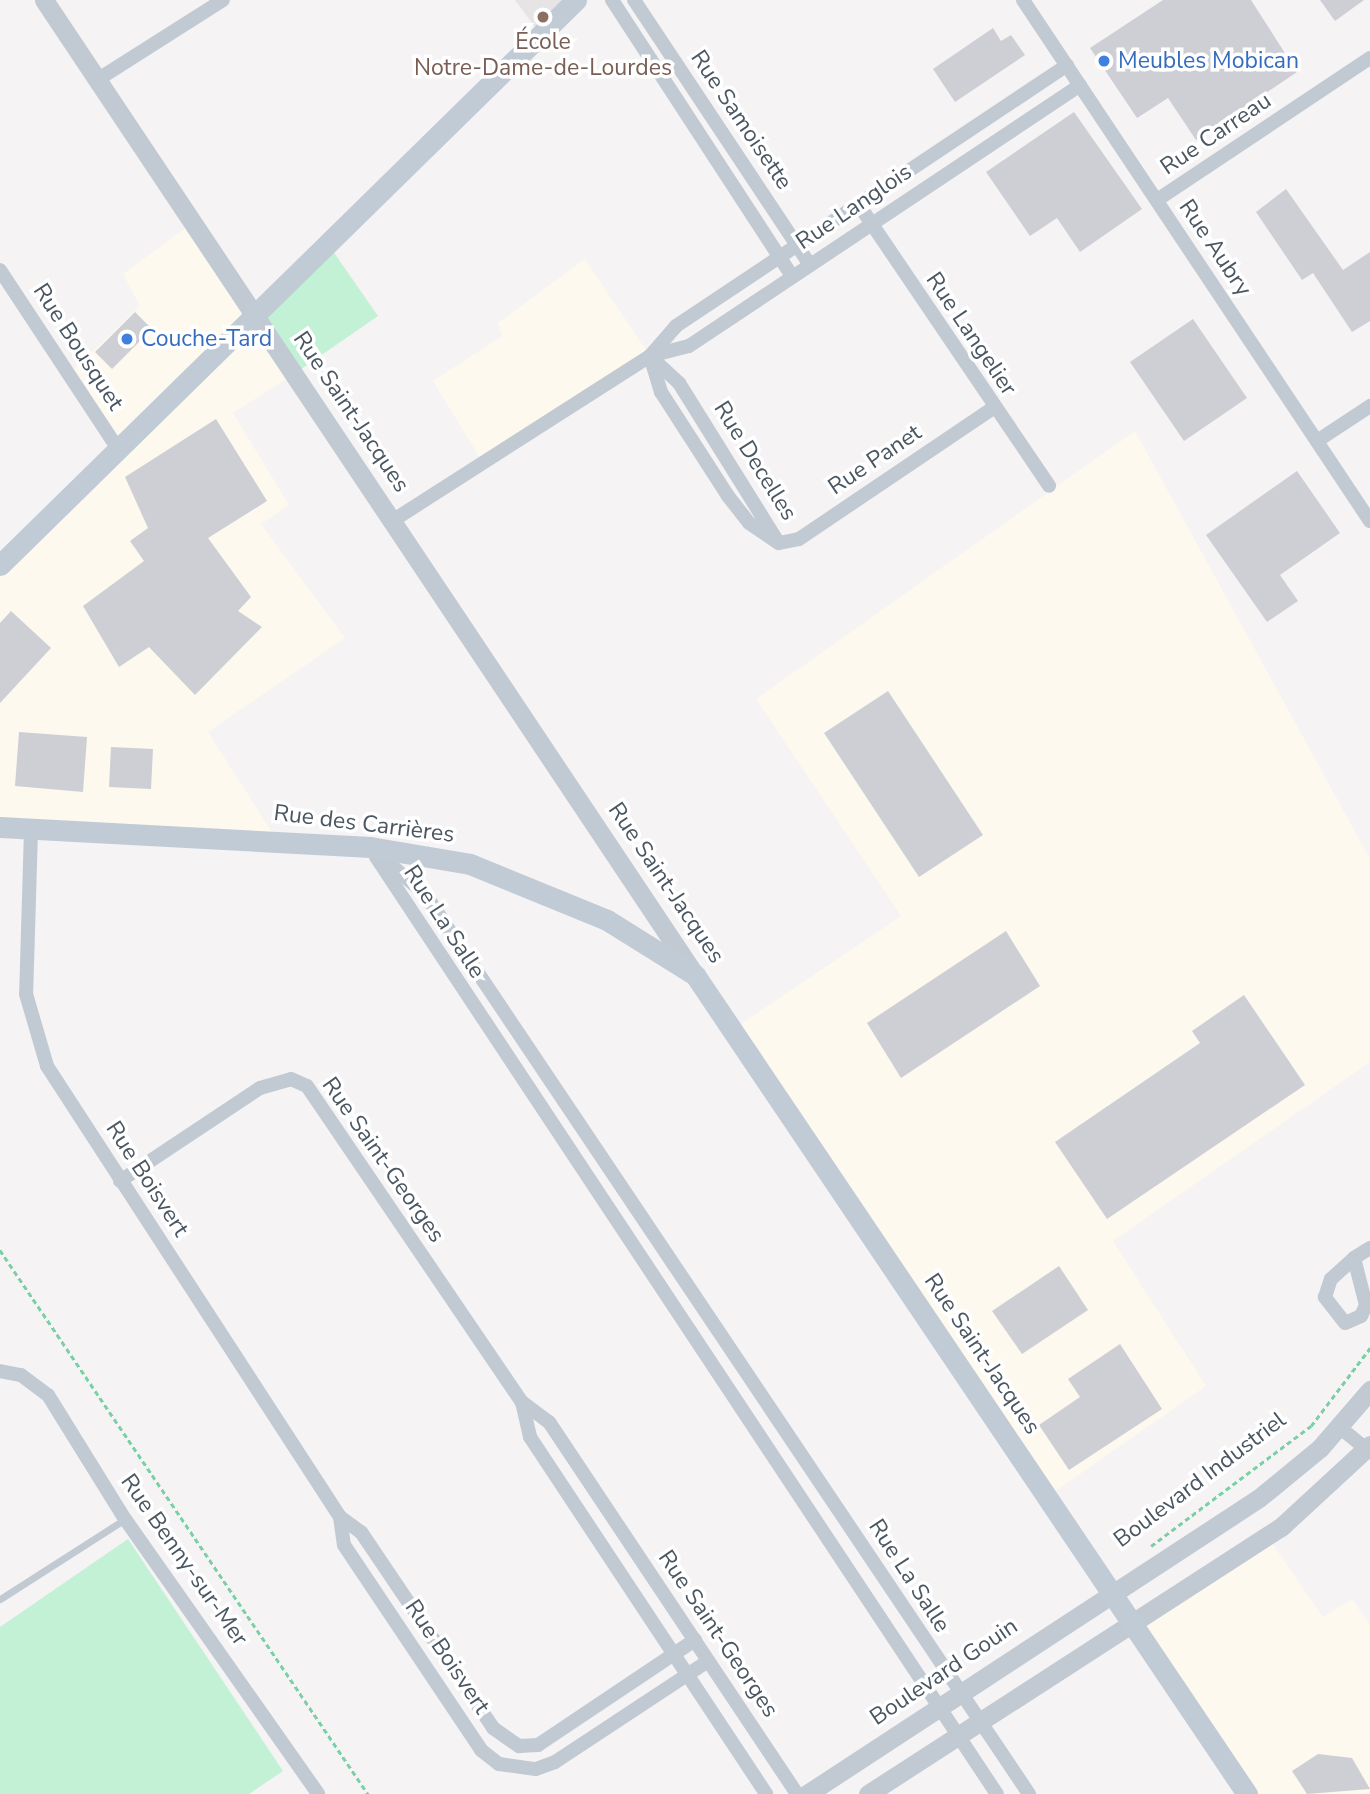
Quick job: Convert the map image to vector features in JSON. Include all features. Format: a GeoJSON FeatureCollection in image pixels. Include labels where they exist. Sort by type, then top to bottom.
{"type":"FeatureCollection","features":[{"type":"Feature","properties":{"kind":"main road"},"geometry":{"type":"LineString","coordinates":[[0,565],[576,0]]}},
{"type":"Feature","properties":{"kind":"main road","name":"Rue des Carrières"},"geometry":{"type":"LineString","coordinates":[[0,827],[370,847],[521,880],[607,920],[695,975]]}},
{"type":"Feature","properties":{"kind":"main road","name":"Rue Saint-Jacques"},"geometry":{"type":"LineString","coordinates":[[695,975],[1247,1794]]}},
{"type":"Feature","properties":{"kind":"street","name":"Rue Saint-Jacques"},"geometry":{"type":"LineString","coordinates":[[44,0],[695,975]]}},
{"type":"Feature","properties":{"kind":"street"},"geometry":{"type":"LineString","coordinates":[[97,80],[223,0]]}},
{"type":"Feature","properties":{"kind":"street","name":"Rue Samoisette"},"geometry":{"type":"LineString","coordinates":[[612,0],[792,276]]}},
{"type":"Feature","properties":{"kind":"street","name":"Rue Samoisette"},"geometry":{"type":"LineString","coordinates":[[634,0],[810,265]]}},
{"type":"Feature","properties":{"kind":"street","name":"Rue Aubry"},"geometry":{"type":"LineString","coordinates":[[1023,0],[1370,521]]}},
{"type":"Feature","properties":{"kind":"street","name":"Rue Carreau"},"geometry":{"type":"LineString","coordinates":[[1157,200],[1370,58]]}},
{"type":"Feature","properties":{"kind":"street","name":"Rue Langlois"},"geometry":{"type":"LineString","coordinates":[[650,356],[676,326],[1067,65]]}},
{"type":"Feature","properties":{"kind":"street","name":"Rue Langlois"},"geometry":{"type":"LineString","coordinates":[[392,521],[650,356],[688,345],[1080,85]]}},
{"type":"Feature","properties":{"kind":"street","name":"Rue Langelier"},"geometry":{"type":"LineString","coordinates":[[859,205],[993,408],[1049,486]]}},
{"type":"Feature","properties":{"kind":"street","name":"Rue Bousquet"},"geometry":{"type":"LineString","coordinates":[[0,270],[118,449]]}},
{"type":"Feature","properties":{"kind":"street","name":"Rue Decelles"},"geometry":{"type":"LineString","coordinates":[[650,356],[661,391],[729,496],[749,523],[779,543]]}},
{"type":"Feature","properties":{"kind":"street","name":"Rue Decelles"},"geometry":{"type":"LineString","coordinates":[[650,356],[679,383],[779,543]]}},
{"type":"Feature","properties":{"kind":"street"},"geometry":{"type":"LineString","coordinates":[[1317,441],[1370,406]]}},
{"type":"Feature","properties":{"kind":"street","name":"Rue Panet"},"geometry":{"type":"LineString","coordinates":[[779,543],[799,539],[993,408]]}},
{"type":"Feature","properties":{"kind":"street","name":"Rue Boisvert"},"geometry":{"type":"LineString","coordinates":[[31,830],[29,1021],[47,1066],[340,1517],[361,1532],[493,1728],[519,1746]]}},
{"type":"Feature","properties":{"kind":"street","name":"Rue La Salle"},"geometry":{"type":"LineString","coordinates":[[370,847],[425,894],[557,1095],[1029,1794]]}},
{"type":"Feature","properties":{"kind":"street","name":"Rue La Salle"},"geometry":{"type":"LineString","coordinates":[[370,847],[682,1325],[936,1706],[998,1794]]}},
{"type":"Feature","properties":{"kind":"street","name":"Rue Saint-Georges"},"geometry":{"type":"LineString","coordinates":[[120,1181],[260,1088],[291,1079],[307,1086],[522,1402],[549,1422],[797,1794]]}},
{"type":"Feature","properties":{"kind":"street"},"geometry":{"type":"LineString","coordinates":[[539,1107],[557,1095]]}},
{"type":"Feature","properties":{"kind":"street"},"geometry":{"type":"LineString","coordinates":[[1354,1258],[1370,1248]]}},
{"type":"Feature","properties":{"kind":"street"},"geometry":{"type":"LineString","coordinates":[[682,1325],[704,1310]]}},
{"type":"Feature","properties":{"kind":"street","name":"Rue Benny-sur-Mer"},"geometry":{"type":"LineString","coordinates":[[0,1371],[21,1375],[48,1395],[125,1519],[318,1794]]}},
{"type":"Feature","properties":{"kind":"street","name":"Boulevard Industriel"},"geometry":{"type":"LineString","coordinates":[[1111,1591],[1259,1498],[1338,1426],[1370,1390]]}},
{"type":"Feature","properties":{"kind":"street","name":"Rue Saint-Georges"},"geometry":{"type":"LineString","coordinates":[[522,1402],[530,1437],[766,1794]]}},
{"type":"Feature","properties":{"kind":"street"},"geometry":{"type":"LineString","coordinates":[[868,1794],[979,1719],[1281,1527],[1369,1448],[1338,1426]]}},
{"type":"Feature","properties":{"kind":"street","name":"Rue Boisvert"},"geometry":{"type":"LineString","coordinates":[[340,1517],[344,1545],[481,1750],[499,1764],[517,1766],[555,1762],[708,1661]]}},
{"type":"Feature","properties":{"kind":"street","name":"Rue La Salle"},"geometry":{"type":"LineString","coordinates":[[823,1535],[845,1521]]}},
{"type":"Feature","properties":{"kind":"street","name":"Boulevard Gouin"},"geometry":{"type":"LineString","coordinates":[[807,1794],[957,1691],[1111,1591]]}},
{"type":"Feature","properties":{"kind":"street"},"geometry":{"type":"LineString","coordinates":[[517,1766],[519,1746],[538,1745],[575,1723],[695,1640]]}},
{"type":"Feature","properties":{"kind":"lane"},"geometry":{"type":"LineString","coordinates":[[0,1599],[125,1519]]}},
{"type":"Feature","properties":{"kind":"path"},"geometry":{"type":"LineString","coordinates":[[0,1250],[368,1794]]}},
{"type":"Feature","properties":{"kind":"path","name":"Boulevard Industriel"},"geometry":{"type":"LineString","coordinates":[[1139,1555],[1311,1426],[1370,1348]]}},
{"type":"Feature","properties":{"kind":"shaded area","name":"École Notre-Dame-de-Lourdes"},"geometry":{"type":"Polygon","coordinates":[[[515,0],[576,0],[541,35],[515,0]]]}},
{"type":"Feature","properties":{"kind":"shaded area"},"geometry":{"type":"Polygon","coordinates":[[[192,223],[294,374],[233,413],[289,505],[261,524],[345,638],[208,732],[277,840],[0,827],[0,565],[118,449],[69,374],[140,306],[123,274],[192,223]]]}},
{"type":"Feature","properties":{"kind":"shaded area"},"geometry":{"type":"Polygon","coordinates":[[[585,259],[650,356],[483,463],[433,381],[502,336],[498,323],[585,259]]]}},
{"type":"Feature","properties":{"kind":"shaded area"},"geometry":{"type":"Polygon","coordinates":[[[1135,431],[1370,859],[1370,1062],[1113,1241],[1206,1386],[1047,1497],[732,1030],[901,916],[756,699],[1135,431]]]}},
{"type":"Feature","properties":{"kind":"shaded area"},"geometry":{"type":"Polygon","coordinates":[[[1267,1536],[1323,1617],[1352,1599],[1370,1625],[1370,1794],[1247,1794],[1131,1622],[1267,1536]]]}},
{"type":"Feature","properties":{"kind":"green space"},"geometry":{"type":"Polygon","coordinates":[[[328,244],[378,316],[294,374],[255,316],[328,244]]]}},
{"type":"Feature","properties":{"kind":"green space"},"geometry":{"type":"Polygon","coordinates":[[[128,1539],[283,1771],[249,1794],[0,1794],[0,1627],[128,1539]]]}},
{"type":"Feature","properties":{"kind":"building"},"geometry":{"type":"Polygon","coordinates":[[[1163,0],[1251,0],[1297,72],[1196,140],[1168,98],[1137,118],[1090,48],[1163,0]]]}},
{"type":"Feature","properties":{"kind":"building"},"geometry":{"type":"Polygon","coordinates":[[[1320,0],[1364,0],[1335,21],[1320,0]]]}},
{"type":"Feature","properties":{"kind":"building"},"geometry":{"type":"Polygon","coordinates":[[[993,28],[1001,41],[1011,35],[1025,55],[955,102],[933,69],[993,28]]]}},
{"type":"Feature","properties":{"kind":"building"},"geometry":{"type":"Polygon","coordinates":[[[1074,112],[1142,209],[1080,252],[1057,218],[1030,236],[986,172],[1074,112]]]}},
{"type":"Feature","properties":{"kind":"building"},"geometry":{"type":"Polygon","coordinates":[[[1286,189],[1343,270],[1370,252],[1370,321],[1352,332],[1313,273],[1302,280],[1256,212],[1286,189]]]}},
{"type":"Feature","properties":{"kind":"building"},"geometry":{"type":"Polygon","coordinates":[[[135,312],[152,329],[112,369],[95,352],[135,312]]]}},
{"type":"Feature","properties":{"kind":"building"},"geometry":{"type":"Polygon","coordinates":[[[1193,319],[1247,398],[1184,441],[1130,362],[1193,319]]]}},
{"type":"Feature","properties":{"kind":"building"},"geometry":{"type":"Polygon","coordinates":[[[216,419],[267,501],[208,538],[251,597],[238,611],[262,627],[195,695],[149,647],[119,667],[83,606],[144,561],[130,541],[148,528],[125,477],[216,419]]]}},
{"type":"Feature","properties":{"kind":"building"},"geometry":{"type":"Polygon","coordinates":[[[1297,471],[1340,533],[1280,575],[1298,601],[1267,622],[1206,535],[1297,471]]]}},
{"type":"Feature","properties":{"kind":"building"},"geometry":{"type":"Polygon","coordinates":[[[11,611],[51,648],[0,703],[0,623],[11,611]]]}},
{"type":"Feature","properties":{"kind":"building"},"geometry":{"type":"Polygon","coordinates":[[[888,691],[983,835],[919,877],[824,733],[888,691]]]}},
{"type":"Feature","properties":{"kind":"building"},"geometry":{"type":"Polygon","coordinates":[[[19,732],[87,737],[83,792],[15,786],[19,732]]]}},
{"type":"Feature","properties":{"kind":"building"},"geometry":{"type":"Polygon","coordinates":[[[111,747],[153,749],[151,789],[109,787],[111,747]]]}},
{"type":"Feature","properties":{"kind":"building"},"geometry":{"type":"Polygon","coordinates":[[[1006,931],[1040,986],[901,1078],[867,1023],[1006,931]]]}},
{"type":"Feature","properties":{"kind":"building"},"geometry":{"type":"Polygon","coordinates":[[[1244,995],[1305,1085],[1107,1219],[1055,1142],[1200,1043],[1192,1031],[1244,995]]]}},
{"type":"Feature","properties":{"kind":"building"},"geometry":{"type":"Polygon","coordinates":[[[1059,1266],[1088,1310],[1022,1354],[992,1311],[1059,1266]]]}},
{"type":"Feature","properties":{"kind":"building"},"geometry":{"type":"Polygon","coordinates":[[[1120,1344],[1162,1409],[1069,1470],[1039,1425],[1080,1397],[1068,1379],[1120,1344]]]}},
{"type":"Feature","properties":{"kind":"building"},"geometry":{"type":"Polygon","coordinates":[[[1318,1754],[1352,1758],[1370,1789],[1307,1794],[1292,1771],[1318,1754]]]}},
{"type":"Feature","properties":{"kind":"place","name":"École Notre-Dame-de-Lourdes"},"geometry":{"type":"Point","coordinates":[543,17]}},
{"type":"Feature","properties":{"kind":"place","name":"Meubles Mobican"},"geometry":{"type":"Point","coordinates":[1104,61]}},
{"type":"Feature","properties":{"kind":"place","name":"Couche-Tard"},"geometry":{"type":"Point","coordinates":[127,339]}}]}
